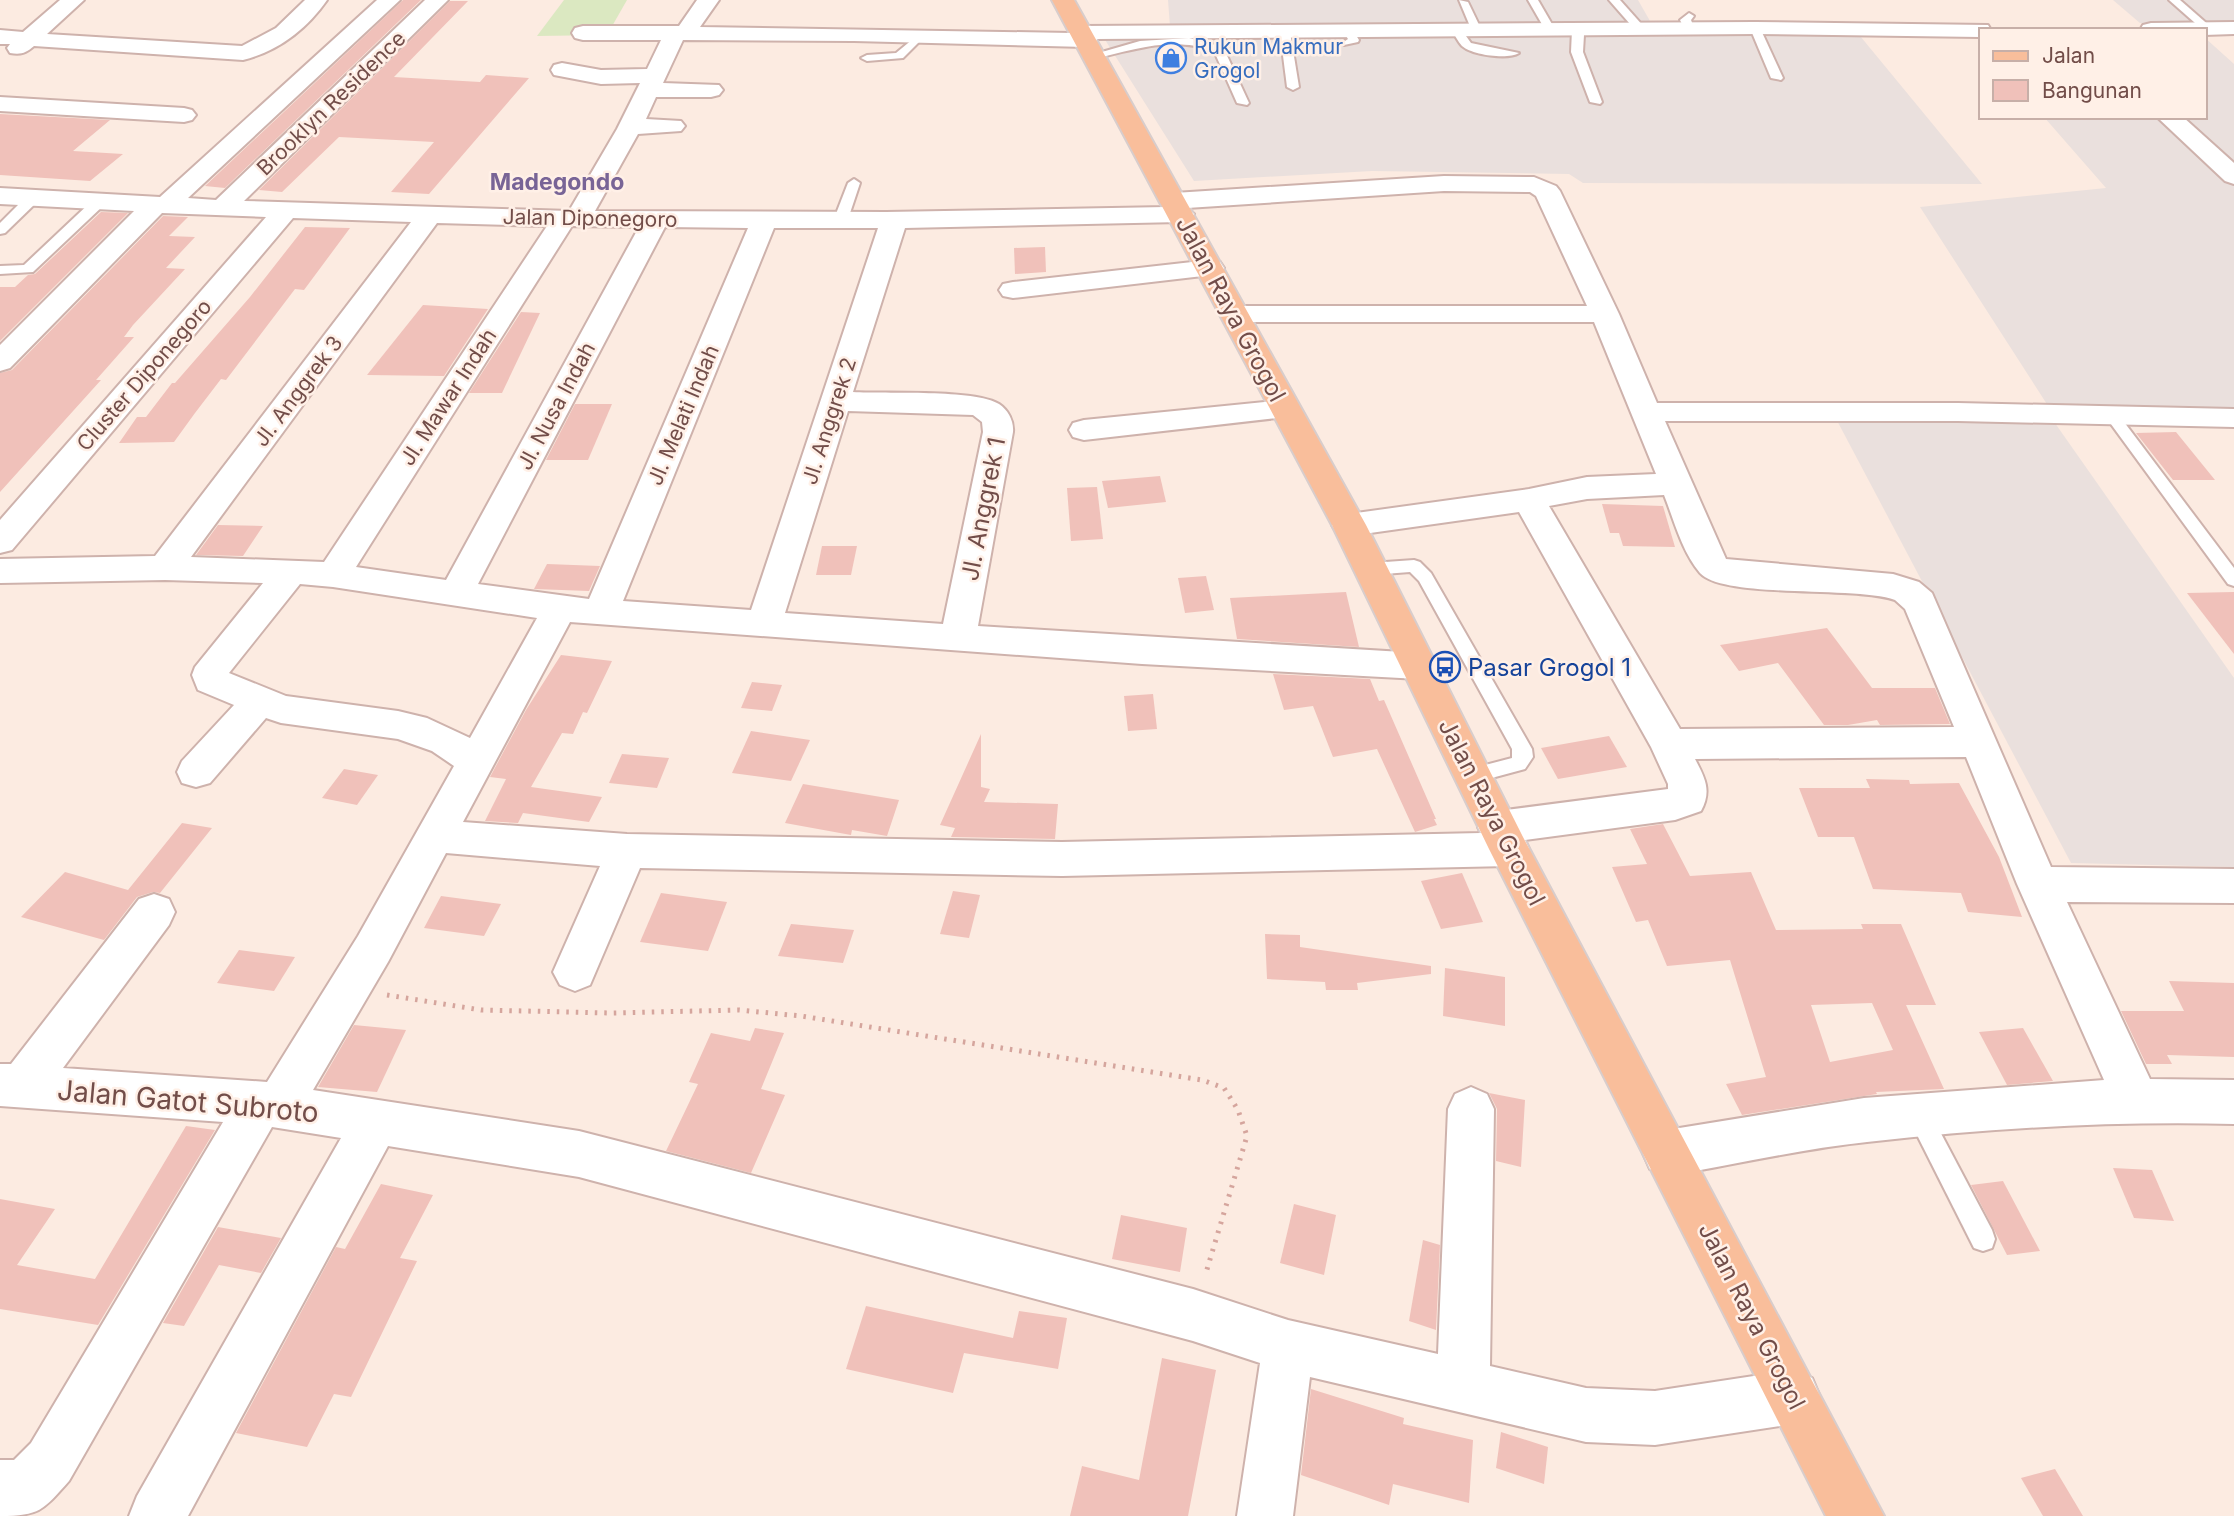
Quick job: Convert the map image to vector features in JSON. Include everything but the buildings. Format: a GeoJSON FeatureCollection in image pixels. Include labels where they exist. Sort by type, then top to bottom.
{"type":"FeatureCollection","features":[{"type":"Feature","properties":{"kind":"main road","name":"Jalan Raya Grogol"},"geometry":{"type":"LineString","coordinates":[[1063,0],[1349,526],[1503,838],[1856,1516]]}},
{"type":"Feature","properties":{"kind":"street"},"geometry":{"type":"LineString","coordinates":[[0,63],[73,0]]}},
{"type":"Feature","properties":{"kind":"street"},"geometry":{"type":"LineString","coordinates":[[0,37],[243,53],[257,51],[270,43],[316,0]]}},
{"type":"Feature","properties":{"kind":"street"},"geometry":{"type":"LineString","coordinates":[[0,362],[161,204],[389,0]]}},
{"type":"Feature","properties":{"kind":"street","name":"Brooklyn Residence"},"geometry":{"type":"LineString","coordinates":[[224,206],[437,0]]}},
{"type":"Feature","properties":{"kind":"street","name":"Jl. Mawar Indah"},"geometry":{"type":"LineString","coordinates":[[333,575],[630,127],[681,32],[708,0]]}},
{"type":"Feature","properties":{"kind":"street"},"geometry":{"type":"LineString","coordinates":[[1962,10],[1979,29]]}},
{"type":"Feature","properties":{"kind":"street"},"geometry":{"type":"LineString","coordinates":[[583,33],[681,32],[1087,43],[1285,32],[1348,37],[1467,31],[1641,30],[1689,23],[1755,28],[1979,30]]}},
{"type":"Feature","properties":{"kind":"street"},"geometry":{"type":"LineString","coordinates":[[2207,28],[2234,28]]}},
{"type":"Feature","properties":{"kind":"street"},"geometry":{"type":"LineString","coordinates":[[562,70],[711,90]]}},
{"type":"Feature","properties":{"kind":"street"},"geometry":{"type":"LineString","coordinates":[[0,104],[184,115]]}},
{"type":"Feature","properties":{"kind":"street"},"geometry":{"type":"LineString","coordinates":[[2171,119],[2234,176]]}},
{"type":"Feature","properties":{"kind":"street"},"geometry":{"type":"LineString","coordinates":[[630,127],[673,126]]}},
{"type":"Feature","properties":{"kind":"street","name":"Jalan Diponegoro"},"geometry":{"type":"LineString","coordinates":[[0,196],[570,219],[1021,219],[1177,207],[1341,188],[1437,184],[1541,187],[1547,191],[1558,211],[1605,314]]}},
{"type":"Feature","properties":{"kind":"street","name":"Cluster Diponegoro"},"geometry":{"type":"LineString","coordinates":[[0,542],[288,208]]}},
{"type":"Feature","properties":{"kind":"street","name":"Jl. Anggrek 3"},"geometry":{"type":"LineString","coordinates":[[165,568],[431,214]]}},
{"type":"Feature","properties":{"kind":"street","name":"Jl. Nusa Indah"},"geometry":{"type":"LineString","coordinates":[[456,593],[656,219]]}},
{"type":"Feature","properties":{"kind":"street","name":"Jl. Melati Indah"},"geometry":{"type":"LineString","coordinates":[[601,611],[765,219]]}},
{"type":"Feature","properties":{"kind":"street","name":"Jl. Anggrek 2"},"geometry":{"type":"LineString","coordinates":[[764,623],[894,219]]}},
{"type":"Feature","properties":{"kind":"street"},"geometry":{"type":"LineString","coordinates":[[1013,290],[1210,268]]}},
{"type":"Feature","properties":{"kind":"street"},"geometry":{"type":"LineString","coordinates":[[1236,314],[1605,314],[1704,554],[1714,567],[1730,573],[1893,586],[1914,596],[1920,602],[2038,884],[2136,1100]]}},
{"type":"Feature","properties":{"kind":"street","name":"Jl. Anggrek 1"},"geometry":{"type":"LineString","coordinates":[[835,401],[976,406],[989,411],[997,420],[998,432],[958,638]]}},
{"type":"Feature","properties":{"kind":"street"},"geometry":{"type":"LineString","coordinates":[[1084,430],[1284,409]]}},
{"type":"Feature","properties":{"kind":"street"},"geometry":{"type":"LineString","coordinates":[[1645,412],[1958,412],[2234,418]]}},
{"type":"Feature","properties":{"kind":"street"},"geometry":{"type":"LineString","coordinates":[[1349,526],[1529,500],[1587,488],[1675,484]]}},
{"type":"Feature","properties":{"kind":"street"},"geometry":{"type":"LineString","coordinates":[[433,836],[627,851],[1062,859],[1503,838],[1687,800],[1688,784],[1669,744],[1529,500]]}},
{"type":"Feature","properties":{"kind":"street"},"geometry":{"type":"LineString","coordinates":[[0,571],[165,568],[291,572],[333,575],[560,609],[1142,652],[1419,666]]}},
{"type":"Feature","properties":{"kind":"street"},"geometry":{"type":"LineString","coordinates":[[291,572],[210,675],[217,684],[259,702],[318,716],[398,725],[445,741],[475,761]]}},
{"type":"Feature","properties":{"kind":"street"},"geometry":{"type":"LineString","coordinates":[[0,1488],[26,1488],[50,1462],[269,1104],[359,972],[560,609]]}},
{"type":"Feature","properties":{"kind":"street"},"geometry":{"type":"LineString","coordinates":[[196,772],[259,702]]}},
{"type":"Feature","properties":{"kind":"street"},"geometry":{"type":"LineString","coordinates":[[1669,744],[1979,742]]}},
{"type":"Feature","properties":{"kind":"street"},"geometry":{"type":"LineString","coordinates":[[575,972],[627,851]]}},
{"type":"Feature","properties":{"kind":"street"},"geometry":{"type":"LineString","coordinates":[[2038,884],[2234,886]]}},
{"type":"Feature","properties":{"kind":"street"},"geometry":{"type":"LineString","coordinates":[[11,1085],[154,912]]}},
{"type":"Feature","properties":{"kind":"street","name":"Jalan Gatot Subroto"},"geometry":{"type":"LineString","coordinates":[[11,1085],[269,1104],[579,1154],[1193,1315],[1288,1346],[1586,1415],[1655,1418],[1793,1397]]}},
{"type":"Feature","properties":{"kind":"street"},"geometry":{"type":"LineString","coordinates":[[1667,1153],[1864,1120],[1919,1115],[2136,1100],[2234,1102]]}},
{"type":"Feature","properties":{"kind":"street"},"geometry":{"type":"LineString","coordinates":[[1463,1388],[1471,1109]]}},
{"type":"Feature","properties":{"kind":"street"},"geometry":{"type":"LineString","coordinates":[[157,1516],[376,1123]]}},
{"type":"Feature","properties":{"kind":"street"},"geometry":{"type":"LineString","coordinates":[[1265,1516],[1288,1346]]}},
{"type":"Feature","properties":{"kind":"lane"},"geometry":{"type":"LineString","coordinates":[[1533,0],[1551,31]]}},
{"type":"Feature","properties":{"kind":"lane"},"geometry":{"type":"LineString","coordinates":[[1614,0],[1641,30]]}},
{"type":"Feature","properties":{"kind":"lane"},"geometry":{"type":"LineString","coordinates":[[2174,0],[2207,28]]}},
{"type":"Feature","properties":{"kind":"lane"},"geometry":{"type":"LineString","coordinates":[[1463,2],[1467,45],[1494,52],[1513,53]]}},
{"type":"Feature","properties":{"kind":"lane"},"geometry":{"type":"LineString","coordinates":[[1755,28],[1777,78]]}},
{"type":"Feature","properties":{"kind":"lane"},"geometry":{"type":"LineString","coordinates":[[1577,30],[1577,52],[1596,102]]}},
{"type":"Feature","properties":{"kind":"lane"},"geometry":{"type":"LineString","coordinates":[[1285,32],[1293,87]]}},
{"type":"Feature","properties":{"kind":"lane"},"geometry":{"type":"LineString","coordinates":[[867,58],[899,56],[919,37]]}},
{"type":"Feature","properties":{"kind":"lane"},"geometry":{"type":"LineString","coordinates":[[1087,43],[1206,43],[1219,49],[1243,103]]}},
{"type":"Feature","properties":{"kind":"lane"},"geometry":{"type":"LineString","coordinates":[[841,219],[854,183]]}},
{"type":"Feature","properties":{"kind":"lane"},"geometry":{"type":"LineString","coordinates":[[0,230],[33,198]]}},
{"type":"Feature","properties":{"kind":"lane"},"geometry":{"type":"LineString","coordinates":[[0,270],[28,269],[99,202]]}},
{"type":"Feature","properties":{"kind":"lane"},"geometry":{"type":"LineString","coordinates":[[2113,417],[2234,580]]}},
{"type":"Feature","properties":{"kind":"lane"},"geometry":{"type":"LineString","coordinates":[[1371,569],[1414,566],[1425,577],[1522,749],[1523,757],[1518,764],[1473,775]]}},
{"type":"Feature","properties":{"kind":"lane"},"geometry":{"type":"LineString","coordinates":[[1919,1115],[1983,1240]]}},
{"type":"Feature","properties":{"kind":"path"},"geometry":{"type":"LineString","coordinates":[[359,972],[481,1010],[611,1013],[739,1010],[801,1016],[1202,1080],[1224,1088],[1238,1110],[1247,1136],[1242,1161],[1193,1315]]}},
{"type":"Feature","properties":{"kind":"shaded area"},"geometry":{"type":"Polygon","coordinates":[[[1168,0],[1638,0],[1650,21],[1170,26],[1168,0]]]}},
{"type":"Feature","properties":{"kind":"shaded area"},"geometry":{"type":"Polygon","coordinates":[[[2113,0],[2234,0],[2234,22],[2140,23],[2113,0]]]}},
{"type":"Feature","properties":{"kind":"shaded area"},"geometry":{"type":"Polygon","coordinates":[[[1856,31],[1982,184],[1583,183],[1569,174],[1372,171],[1194,181],[1102,35],[1579,35],[1856,31]]]}},
{"type":"Feature","properties":{"kind":"shaded area"},"geometry":{"type":"Polygon","coordinates":[[[2206,39],[2234,64],[2234,166],[2182,119],[2206,119],[2206,39]]]}},
{"type":"Feature","properties":{"kind":"shaded area"},"geometry":{"type":"Polygon","coordinates":[[[2046,119],[2164,119],[2234,182],[2234,412],[2052,412],[1920,207],[2106,188],[2046,119]]]}},
{"type":"Feature","properties":{"kind":"shaded area"},"geometry":{"type":"Polygon","coordinates":[[[1833,413],[2050,416],[2234,678],[2234,867],[2071,863],[1833,413]]]}},
{"type":"Feature","properties":{"kind":"green space"},"geometry":{"type":"Polygon","coordinates":[[[564,0],[627,0],[607,35],[537,36],[564,0]]]}},
{"type":"Feature","properties":{"kind":"place","name":"Rukun Makmur Grogol"},"geometry":{"type":"Point","coordinates":[1171,58]}},
{"type":"Feature","properties":{"kind":"place","name":"Pasar Grogol 1"},"geometry":{"type":"Point","coordinates":[1445,667]}},
{"type":"Feature","properties":{"kind":"district","name":"Madegondo"},"geometry":{"type":"Point","coordinates":[557,182]}}]}
